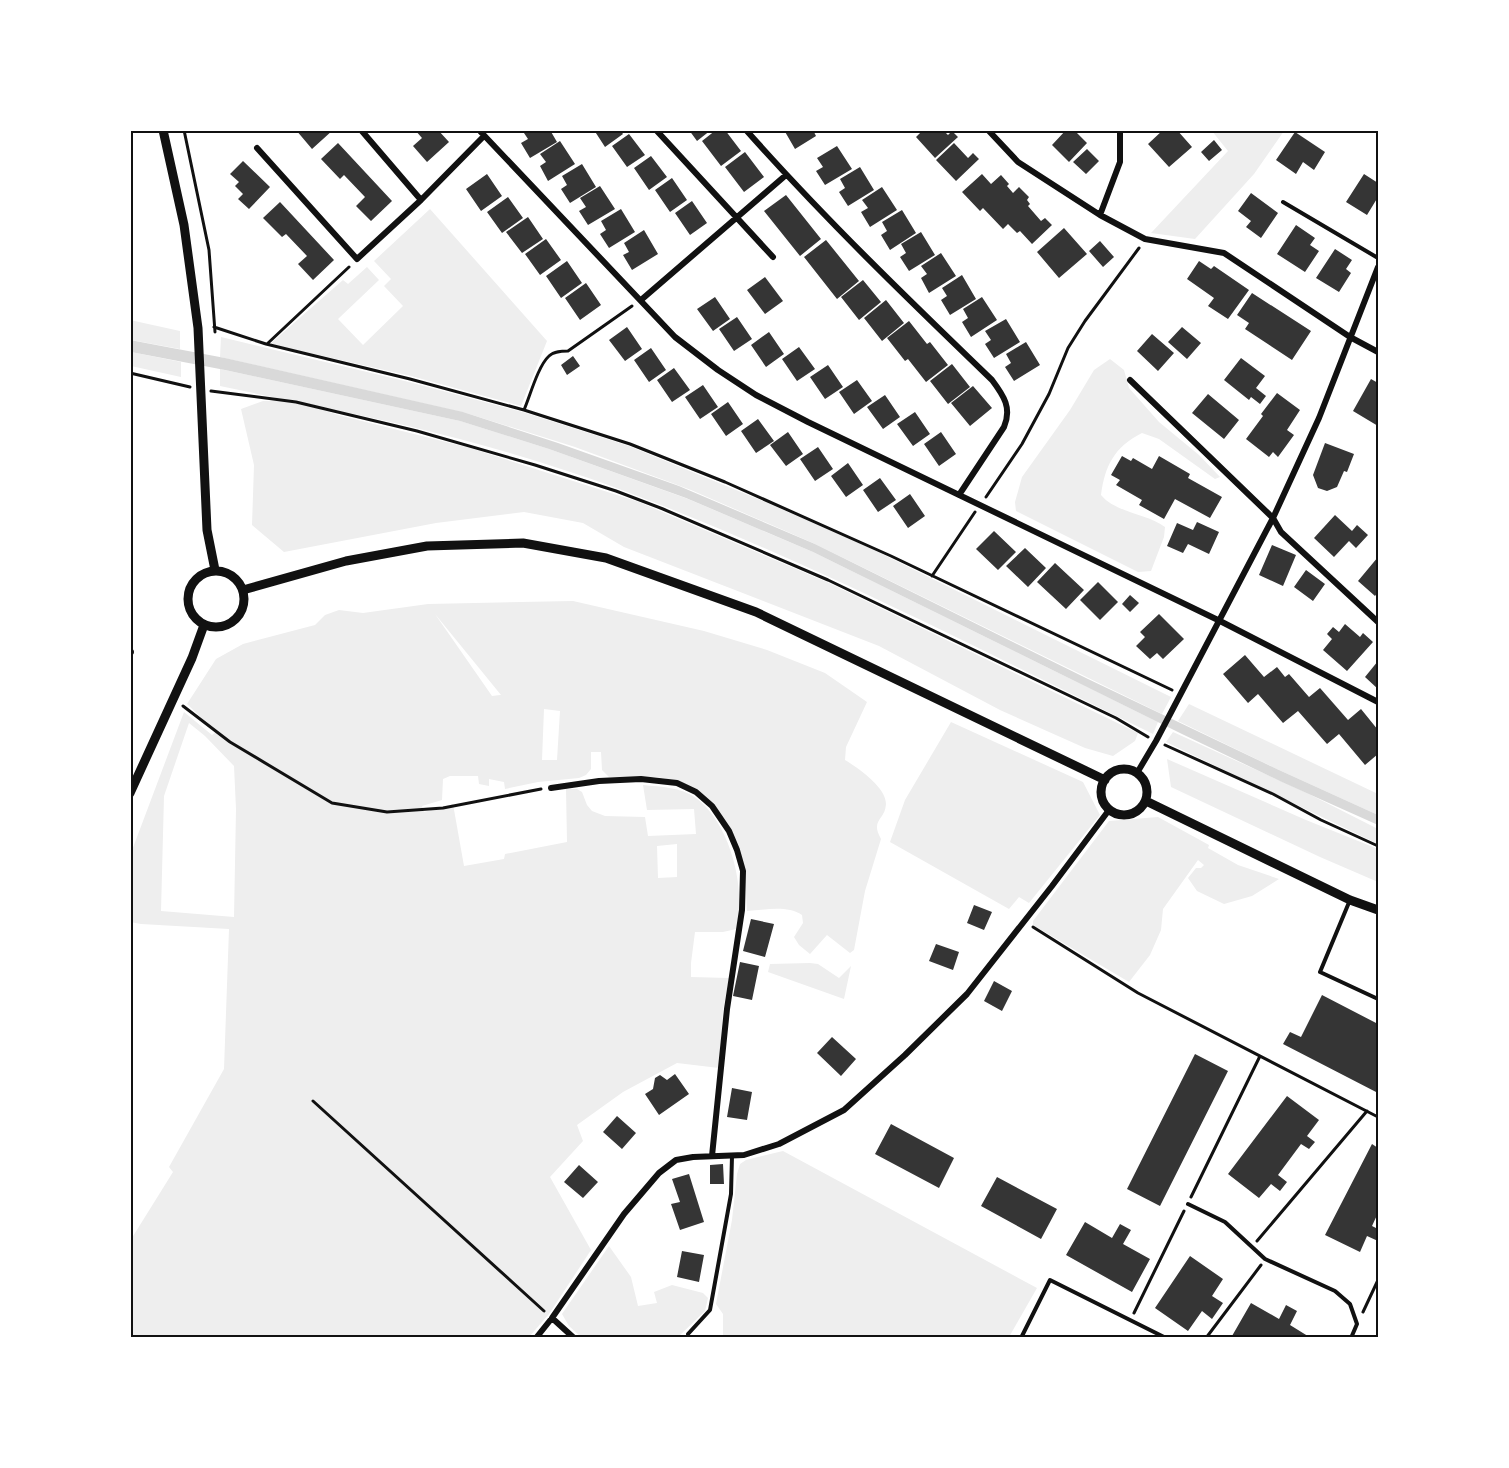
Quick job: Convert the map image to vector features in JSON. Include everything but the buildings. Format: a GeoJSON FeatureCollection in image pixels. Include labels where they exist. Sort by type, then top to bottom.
{"type":"FeatureCollection","features":[{"type":"Feature","properties":{"kind":"street"},"geometry":{"type":"LineString","coordinates":[[163,130],[184,225],[198,328],[207,530],[215,570]]}},
{"type":"Feature","properties":{"kind":"street"},"geometry":{"type":"LineString","coordinates":[[362,130],[422,200]]}},
{"type":"Feature","properties":{"kind":"street"},"geometry":{"type":"LineString","coordinates":[[656,130],[773,257]]}},
{"type":"Feature","properties":{"kind":"street"},"geometry":{"type":"LineString","coordinates":[[746,130],[786,175],[905,297],[992,380],[1003,395],[1009,415],[1004,427],[959,495]]}},
{"type":"Feature","properties":{"kind":"street"},"geometry":{"type":"LineString","coordinates":[[988,130],[1018,162],[1100,215],[1145,240],[1224,253],[1350,337],[1378,352]]}},
{"type":"Feature","properties":{"kind":"street"},"geometry":{"type":"LineString","coordinates":[[1100,215],[1120,162],[1120,130]]}},
{"type":"Feature","properties":{"kind":"street"},"geometry":{"type":"LineString","coordinates":[[257,148],[357,259],[422,200],[482,133],[675,337],[756,395],[1220,621],[1378,702]]}},
{"type":"Feature","properties":{"kind":"street"},"geometry":{"type":"LineString","coordinates":[[641,300],[786,175]]}},
{"type":"Feature","properties":{"kind":"street"},"geometry":{"type":"LineString","coordinates":[[1137,773],[1273,518],[1319,418],[1378,267]]}},
{"type":"Feature","properties":{"kind":"street"},"geometry":{"type":"LineString","coordinates":[[1130,380],[1273,518],[1281,532],[1378,622]]}},
{"type":"Feature","properties":{"kind":"street"},"geometry":{"type":"LineString","coordinates":[[243,590],[346,561],[427,546],[523,543],[606,558],[756,612],[1105,780]]}},
{"type":"Feature","properties":{"kind":"street"},"geometry":{"type":"LineString","coordinates":[[215,570],[232,575],[243,590],[243,608],[239,616],[232,623],[223,627],[204,625],[190,611],[189,592],[198,577],[215,570]]}},
{"type":"Feature","properties":{"kind":"street"},"geometry":{"type":"LineString","coordinates":[[130,793],[192,658],[204,625]]}},
{"type":"Feature","properties":{"kind":"street"},"geometry":{"type":"LineString","coordinates":[[1123,769],[1137,773],[1146,786],[1146,801],[1135,812],[1128,815],[1120,815],[1109,810],[1101,794],[1105,780],[1116,771],[1123,769]]}},
{"type":"Feature","properties":{"kind":"street"},"geometry":{"type":"LineString","coordinates":[[551,788],[599,780],[641,779],[677,783],[696,792],[712,806],[729,831],[743,871],[742,910],[727,1009],[712,1156]]}},
{"type":"Feature","properties":{"kind":"street"},"geometry":{"type":"LineString","coordinates":[[1146,801],[1350,900],[1378,910]]}},
{"type":"Feature","properties":{"kind":"street"},"geometry":{"type":"LineString","coordinates":[[536,1338],[624,1214],[659,1173],[676,1160],[744,1155],[779,1144],[844,1110],[905,1055],[967,994],[1109,810]]}},
{"type":"Feature","properties":{"kind":"street"},"geometry":{"type":"LineString","coordinates":[[552,1318],[574,1338]]}},
{"type":"Feature","properties":{"kind":"lane"},"geometry":{"type":"LineString","coordinates":[[1283,202],[1378,258]]}},
{"type":"Feature","properties":{"kind":"lane"},"geometry":{"type":"LineString","coordinates":[[1350,900],[1320,972],[1378,999]]}},
{"type":"Feature","properties":{"kind":"lane"},"geometry":{"type":"LineString","coordinates":[[688,1335],[710,1310],[731,1194],[732,1155]]}},
{"type":"Feature","properties":{"kind":"lane"},"geometry":{"type":"LineString","coordinates":[[1188,1203],[1225,1222],[1265,1258],[1335,1291],[1350,1304],[1356,1324],[1351,1338]]}},
{"type":"Feature","properties":{"kind":"lane"},"geometry":{"type":"LineString","coordinates":[[1021,1338],[1050,1280],[1166,1338]]}},
{"type":"Feature","properties":{"kind":"path"},"geometry":{"type":"LineString","coordinates":[[184,130],[209,250],[214,330],[524,410],[630,444],[725,482],[932,576],[1180,694]]}},
{"type":"Feature","properties":{"kind":"path"},"geometry":{"type":"LineString","coordinates":[[932,576],[1022,444],[1049,393],[1068,348],[1085,321],[1145,240]]}},
{"type":"Feature","properties":{"kind":"path"},"geometry":{"type":"LineString","coordinates":[[266,344],[357,259]]}},
{"type":"Feature","properties":{"kind":"path"},"geometry":{"type":"LineString","coordinates":[[524,410],[549,356],[568,351],[641,300]]}},
{"type":"Feature","properties":{"kind":"path"},"geometry":{"type":"LineString","coordinates":[[130,373],[201,390],[296,402],[417,431],[535,465],[663,509],[828,580],[1116,718],[1156,741],[1378,846]]}},
{"type":"Feature","properties":{"kind":"path"},"geometry":{"type":"LineString","coordinates":[[173,697],[230,742],[332,803],[387,812],[443,808],[551,788]]}},
{"type":"Feature","properties":{"kind":"path"},"geometry":{"type":"LineString","coordinates":[[1024,921],[1138,993],[1378,1117]]}},
{"type":"Feature","properties":{"kind":"path"},"geometry":{"type":"LineString","coordinates":[[1130,1321],[1260,1056]]}},
{"type":"Feature","properties":{"kind":"path"},"geometry":{"type":"LineString","coordinates":[[313,1101],[552,1318]]}},
{"type":"Feature","properties":{"kind":"path"},"geometry":{"type":"LineString","coordinates":[[1252,1247],[1366,1111]]}},
{"type":"Feature","properties":{"kind":"path"},"geometry":{"type":"LineString","coordinates":[[1206,1338],[1265,1258]]}},
{"type":"Feature","properties":{"kind":"path"},"geometry":{"type":"LineString","coordinates":[[1356,1324],[1378,1280]]}},
{"type":"Feature","properties":{"kind":"shaded area"},"geometry":{"type":"Polygon","coordinates":[[[1212,131],[1284,131],[1254,174],[1195,239],[1151,233],[1228,151],[1212,131]]]}},
{"type":"Feature","properties":{"kind":"shaded area"},"geometry":{"type":"Polygon","coordinates":[[[430,209],[547,341],[521,406],[411,376],[270,344],[343,280],[348,284],[367,267],[379,280],[338,319],[363,345],[403,306],[384,286],[391,279],[374,261],[430,209]]]}},
{"type":"Feature","properties":{"kind":"shaded area"},"geometry":{"type":"Polygon","coordinates":[[[130,320],[180,331],[180,349],[131,340],[130,320]]]}},
{"type":"Feature","properties":{"kind":"shaded area"},"geometry":{"type":"Polygon","coordinates":[[[221,337],[526,413],[629,446],[872,549],[1171,697],[1162,714],[813,543],[691,490],[575,447],[466,413],[220,357],[221,337]]]}},
{"type":"Feature","properties":{"kind":"shaded area"},"geometry":{"type":"Polygon","coordinates":[[[130,340],[225,358],[463,412],[679,486],[815,544],[1088,679],[1378,815],[1378,825],[1182,734],[813,552],[686,498],[549,449],[460,421],[131,352],[130,340]]]}},
{"type":"Feature","properties":{"kind":"shaded area"},"geometry":{"type":"Polygon","coordinates":[[[131,352],[181,362],[181,377],[131,366],[131,352]]]}},
{"type":"Feature","properties":{"kind":"shaded area"},"geometry":{"type":"Polygon","coordinates":[[[1110,359],[1124,370],[1129,388],[1159,422],[1199,455],[1220,477],[1215,479],[1159,439],[1142,433],[1132,438],[1112,458],[1105,475],[1101,495],[1115,506],[1165,527],[1164,537],[1151,571],[1138,572],[1016,511],[1015,502],[1022,477],[1070,410],[1094,370],[1110,359]]]}},
{"type":"Feature","properties":{"kind":"shaded area"},"geometry":{"type":"Polygon","coordinates":[[[220,369],[460,421],[549,449],[688,499],[813,552],[1158,722],[1153,734],[851,587],[728,532],[622,490],[487,446],[396,423],[304,404],[338,415],[470,448],[639,502],[829,583],[1138,733],[1135,741],[1113,756],[1085,748],[1000,710],[879,646],[624,547],[583,523],[524,512],[436,523],[284,552],[252,525],[254,465],[241,409],[263,401],[291,401],[220,386],[220,369]]]}},
{"type":"Feature","properties":{"kind":"shaded area"},"geometry":{"type":"Polygon","coordinates":[[[573,601],[704,631],[767,650],[825,673],[867,702],[846,747],[845,760],[864,773],[876,785],[885,798],[886,804],[877,824],[881,839],[865,891],[854,950],[850,953],[827,935],[810,954],[799,945],[794,937],[803,923],[802,915],[783,909],[747,911],[745,873],[730,830],[698,791],[680,781],[656,777],[609,777],[602,770],[601,752],[591,752],[591,769],[579,778],[538,782],[505,789],[504,782],[489,779],[489,786],[479,784],[478,776],[450,776],[443,779],[442,800],[422,806],[424,812],[453,804],[464,866],[504,859],[505,854],[567,842],[566,789],[577,789],[582,792],[592,811],[605,816],[645,817],[648,836],[696,834],[694,809],[647,810],[643,785],[684,792],[696,798],[708,809],[718,823],[733,858],[739,895],[736,929],[723,932],[695,932],[691,963],[691,977],[729,978],[723,1010],[719,1068],[677,1063],[623,1092],[577,1125],[583,1141],[550,1177],[591,1250],[549,1314],[529,1337],[131,1337],[130,1241],[173,1172],[169,1167],[224,1069],[229,929],[130,922],[131,853],[184,712],[212,735],[216,732],[187,704],[216,659],[243,644],[315,625],[325,615],[339,610],[363,613],[428,604],[573,601]],[[435,614],[492,696],[501,695],[435,614]],[[544,709],[542,760],[557,760],[560,711],[544,709]],[[189,723],[164,796],[161,911],[234,917],[236,809],[234,766],[189,723]],[[677,844],[657,846],[658,878],[677,877],[677,844]]]}},
{"type":"Feature","properties":{"kind":"shaded area"},"geometry":{"type":"Polygon","coordinates":[[[1189,704],[1378,794],[1378,815],[1178,721],[1189,704]]]}},
{"type":"Feature","properties":{"kind":"shaded area"},"geometry":{"type":"Polygon","coordinates":[[[951,722],[1083,782],[1100,815],[1029,903],[1019,897],[1009,909],[890,842],[905,800],[951,722]]]}},
{"type":"Feature","properties":{"kind":"shaded area"},"geometry":{"type":"Polygon","coordinates":[[[1173,732],[1307,793],[1378,829],[1378,844],[1166,742],[1173,732]]]}},
{"type":"Feature","properties":{"kind":"shaded area"},"geometry":{"type":"Polygon","coordinates":[[[1167,759],[1378,849],[1378,882],[1171,787],[1167,759]]]}},
{"type":"Feature","properties":{"kind":"shaded area"},"geometry":{"type":"Polygon","coordinates":[[[1158,817],[1209,845],[1208,848],[1238,865],[1279,879],[1252,896],[1224,904],[1197,891],[1188,878],[1196,868],[1204,865],[1198,860],[1163,909],[1161,930],[1150,955],[1129,982],[1033,925],[1033,921],[1109,821],[1158,817]]]}},
{"type":"Feature","properties":{"kind":"shaded area"},"geometry":{"type":"Polygon","coordinates":[[[770,964],[818,964],[839,978],[851,966],[844,999],[768,972],[770,964]]]}},
{"type":"Feature","properties":{"kind":"shaded area"},"geometry":{"type":"Polygon","coordinates":[[[783,1151],[1037,1288],[1009,1337],[723,1337],[723,1314],[716,1304],[740,1164],[746,1160],[783,1151]]]}},
{"type":"Feature","properties":{"kind":"shaded area"},"geometry":{"type":"Polygon","coordinates":[[[609,1246],[631,1277],[638,1306],[657,1303],[654,1292],[672,1285],[703,1293],[708,1298],[705,1311],[678,1337],[581,1337],[569,1326],[562,1314],[609,1246]]]}}]}
